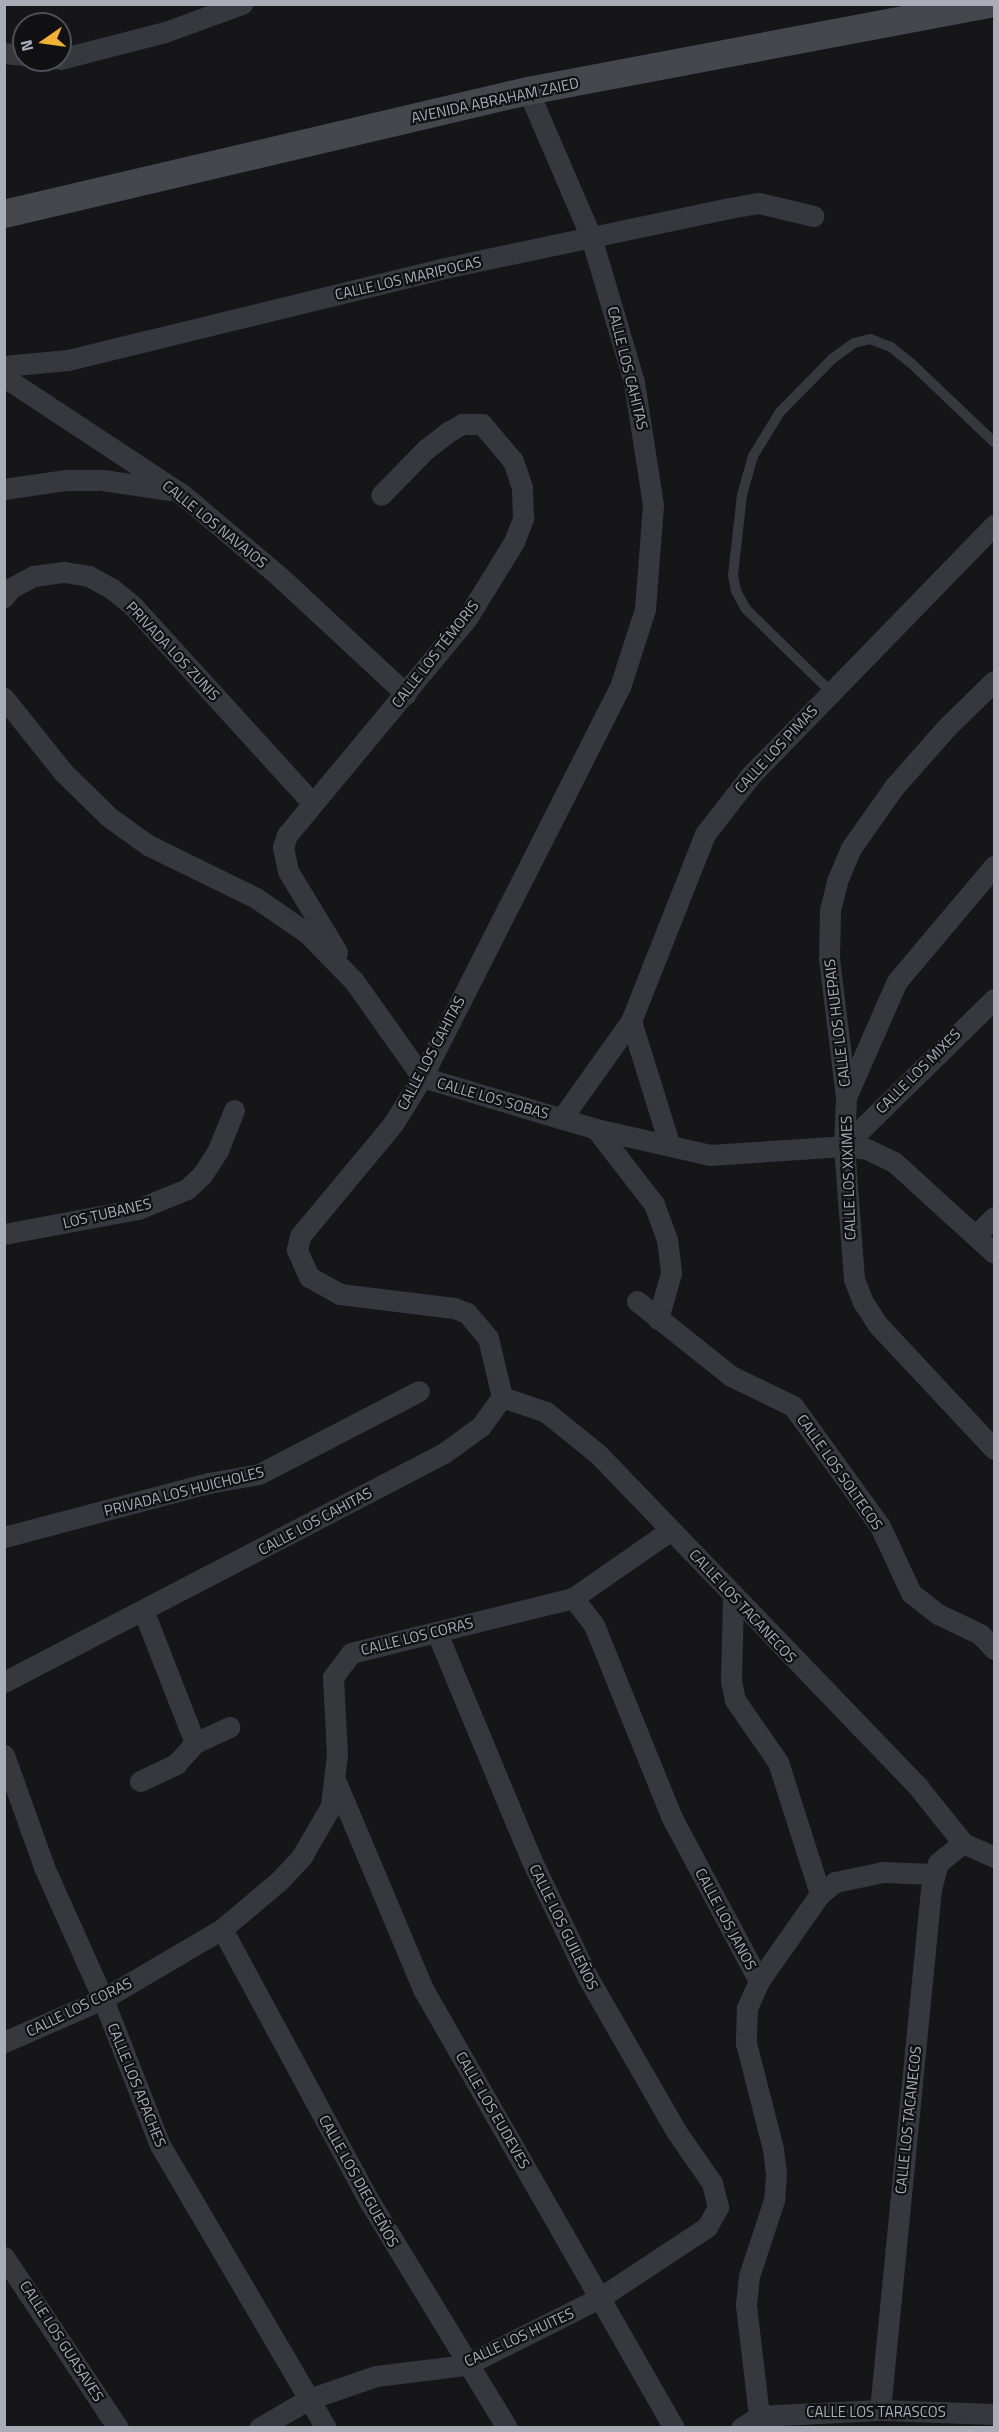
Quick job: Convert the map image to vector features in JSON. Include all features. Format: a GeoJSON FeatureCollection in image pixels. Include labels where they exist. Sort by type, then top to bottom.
{"type":"FeatureCollection","features":[{"type":"Feature","properties":{"kind":"street"},"geometry":{"type":"LineString","coordinates":[[72,55],[165,32],[242,4]]}},
{"type":"Feature","properties":{"kind":"street","name":"AVENIDA ABRAHAM ZAIED"},"geometry":{"type":"LineString","coordinates":[[4,214],[528,91],[925,9],[989,4]]}},
{"type":"Feature","properties":{"kind":"street","name":"CALLE LOS CAHITAS"},"geometry":{"type":"LineString","coordinates":[[4,1682],[144,1612],[444,1453],[481,1426],[502,1397],[488,1338],[467,1313],[454,1308],[340,1294],[322,1287],[301,1266],[297,1250],[300,1236],[393,1124],[422,1077],[620,687],[645,609],[653,505],[646,441],[634,382],[591,237],[528,91]]}},
{"type":"Feature","properties":{"kind":"street","name":"CALLE LOS MARIPOCAS"},"geometry":{"type":"LineString","coordinates":[[4,366],[68,360],[591,237],[759,203],[813,216]]}},
{"type":"Feature","properties":{"kind":"street","name":"CALLE LOS NAVAJOS"},"geometry":{"type":"LineString","coordinates":[[4,377],[183,495],[280,577],[406,694]]}},
{"type":"Feature","properties":{"kind":"street","name":"CALLE LOS TÉMORIS"},"geometry":{"type":"LineString","coordinates":[[354,981],[285,860],[287,835],[467,618],[514,542],[523,518],[522,487],[513,461],[490,430],[471,422],[448,432],[426,449],[381,495]]}},
{"type":"Feature","properties":{"kind":"street"},"geometry":{"type":"LineString","coordinates":[[4,489],[66,480],[103,480],[155,486],[183,495]]}},
{"type":"Feature","properties":{"kind":"street","name":"CALLE LOS PIMAS"},"geometry":{"type":"LineString","coordinates":[[562,1118],[631,1020],[705,834],[731,797],[830,691],[994,525]]}},
{"type":"Feature","properties":{"kind":"street","name":"PRIVADA LOS ZUNIS"},"geometry":{"type":"LineString","coordinates":[[4,597],[11,588],[34,576],[64,572],[89,576],[111,588],[133,606],[312,803]]}},
{"type":"Feature","properties":{"kind":"street","name":"CALLE LOS HUEPAIS"},"geometry":{"type":"LineString","coordinates":[[846,1098],[829,959],[830,910],[837,881],[851,848],[894,787],[946,728],[994,681]]}},
{"type":"Feature","properties":{"kind":"street","name":"CALLE LOS SOBAS"},"geometry":{"type":"LineString","coordinates":[[4,698],[63,772],[108,817],[148,845],[282,914],[307,933],[354,981],[422,1077],[596,1129],[669,1143],[692,1152],[730,1156],[844,1146],[867,1149],[894,1162],[994,1253]]}},
{"type":"Feature","properties":{"kind":"street","name":"CALLE LOS XIXIMES"},"geometry":{"type":"LineString","coordinates":[[994,866],[897,981],[846,1098],[844,1146],[854,1279],[863,1302],[878,1325],[994,1449]]}},
{"type":"Feature","properties":{"kind":"street","name":"CALLE LOS MIXES"},"geometry":{"type":"LineString","coordinates":[[844,1146],[994,999]]}},
{"type":"Feature","properties":{"kind":"street"},"geometry":{"type":"LineString","coordinates":[[631,1020],[669,1143]]}},
{"type":"Feature","properties":{"kind":"street","name":"LOS TUBANES"},"geometry":{"type":"LineString","coordinates":[[4,1234],[138,1209],[187,1189],[202,1175],[218,1150],[234,1110]]}},
{"type":"Feature","properties":{"kind":"street"},"geometry":{"type":"LineString","coordinates":[[596,1129],[654,1204],[668,1239],[671,1273],[657,1319]]}},
{"type":"Feature","properties":{"kind":"street"},"geometry":{"type":"LineString","coordinates":[[976,1235],[994,1217]]}},
{"type":"Feature","properties":{"kind":"street","name":"CALLE LOS SOLTECOS"},"geometry":{"type":"LineString","coordinates":[[637,1301],[731,1376],[793,1406],[880,1526],[911,1593],[938,1614],[980,1634],[994,1649]]}},
{"type":"Feature","properties":{"kind":"street","name":"PRIVADA LOS HUICHOLES"},"geometry":{"type":"LineString","coordinates":[[4,1537],[209,1483],[259,1474],[419,1391]]}},
{"type":"Feature","properties":{"kind":"street","name":"CALLE LOS TACANECOS"},"geometry":{"type":"LineString","coordinates":[[502,1397],[546,1412],[598,1454],[733,1598],[918,1788],[963,1843],[994,1857]]}},
{"type":"Feature","properties":{"kind":"street","name":"CALLE LOS CORAS"},"geometry":{"type":"LineString","coordinates":[[4,2042],[103,1999],[222,1929],[280,1880],[302,1856],[319,1832],[336,1782],[331,1698],[333,1677],[339,1664],[351,1653],[573,1598],[671,1530]]}},
{"type":"Feature","properties":{"kind":"street","name":"CALLE LOS JANOS"},"geometry":{"type":"LineString","coordinates":[[573,1598],[594,1625],[670,1816],[759,1981],[747,2008],[746,2043],[773,2149],[776,2174],[774,2200],[748,2276],[746,2305],[750,2422]]}},
{"type":"Feature","properties":{"kind":"street"},"geometry":{"type":"LineString","coordinates":[[733,1598],[731,1681],[735,1700],[778,1762],[819,1894]]}},
{"type":"Feature","properties":{"kind":"street"},"geometry":{"type":"LineString","coordinates":[[144,1612],[195,1743]]}},
{"type":"Feature","properties":{"kind":"street","name":"CALLE LOS GUILEÑOS"},"geometry":{"type":"LineString","coordinates":[[437,1633],[531,1858],[588,1978],[676,2131],[712,2183],[718,2207]]}},
{"type":"Feature","properties":{"kind":"street"},"geometry":{"type":"LineString","coordinates":[[140,1781],[176,1764],[195,1743],[229,1727]]}},
{"type":"Feature","properties":{"kind":"street","name":"CALLE LOS APACHES"},"geometry":{"type":"LineString","coordinates":[[4,1755],[44,1867],[103,1999],[160,2145],[326,2427]]}},
{"type":"Feature","properties":{"kind":"street","name":"CALLE LOS EUDEVES"},"geometry":{"type":"LineString","coordinates":[[336,1782],[423,1989],[674,2427]]}},
{"type":"Feature","properties":{"kind":"street"},"geometry":{"type":"LineString","coordinates":[[759,1981],[819,1894],[835,1882],[859,1875],[903,1871],[933,1874],[946,1855],[963,1843]]}},
{"type":"Feature","properties":{"kind":"street","name":"CALLE LOS TACANECOS"},"geometry":{"type":"LineString","coordinates":[[880,2410],[933,1874]]}},
{"type":"Feature","properties":{"kind":"street","name":"CALLE LOS DIEGUEÑOS"},"geometry":{"type":"LineString","coordinates":[[222,1929],[371,2204],[466,2365],[507,2427]]}},
{"type":"Feature","properties":{"kind":"street","name":"CALLE LOS HUITES"},"geometry":{"type":"LineString","coordinates":[[259,2427],[309,2399],[376,2376],[466,2365],[601,2297],[707,2227],[718,2207]]}},
{"type":"Feature","properties":{"kind":"street","name":"CALLE LOS GUASAVES"},"geometry":{"type":"LineString","coordinates":[[4,2256],[117,2427]]}},
{"type":"Feature","properties":{"kind":"street","name":"CALLE LOS TARASCOS"},"geometry":{"type":"LineString","coordinates":[[750,2422],[880,2410],[994,2414]]}},
{"type":"Feature","properties":{"kind":"lane"},"geometry":{"type":"LineString","coordinates":[[830,691],[746,609],[736,591],[733,575],[742,495],[753,456],[780,412],[832,359],[854,343],[870,339],[891,347],[911,363],[994,442]]}}]}
